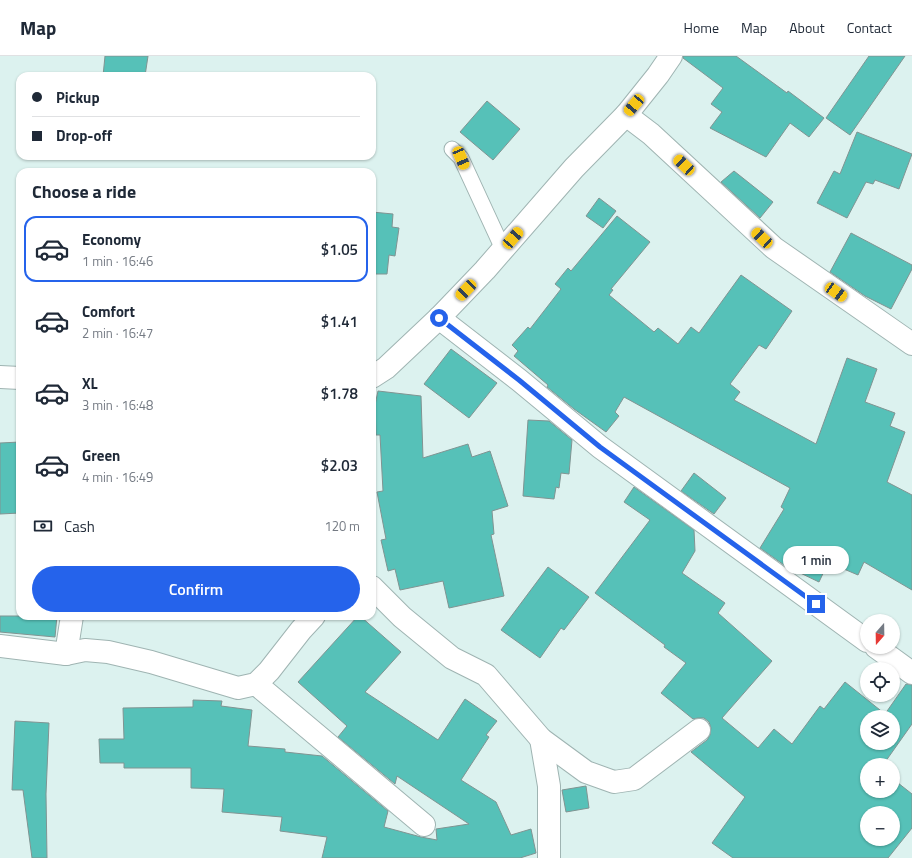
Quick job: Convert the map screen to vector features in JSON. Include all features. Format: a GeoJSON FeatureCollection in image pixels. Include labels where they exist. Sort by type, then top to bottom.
{"type":"FeatureCollection","features":[{"type":"Feature","properties":{"kind":"street"},"geometry":{"type":"LineString","coordinates":[[376,374],[386,368],[439,318],[485,270],[574,168],[626,115],[658,76],[671,56]]}},
{"type":"Feature","properties":{"kind":"street"},"geometry":{"type":"LineString","coordinates":[[626,115],[651,134],[774,248],[912,344]]}},
{"type":"Feature","properties":{"kind":"street"},"geometry":{"type":"LineString","coordinates":[[439,318],[519,380],[600,447],[860,636]]}},
{"type":"Feature","properties":{"kind":"street"},"geometry":{"type":"LineString","coordinates":[[0,377],[16,378]]}},
{"type":"Feature","properties":{"kind":"street"},"geometry":{"type":"LineString","coordinates":[[376,591],[402,617],[452,658],[486,675],[541,739],[586,772],[614,782],[634,778],[699,730]]}},
{"type":"Feature","properties":{"kind":"street"},"geometry":{"type":"LineString","coordinates":[[66,654],[71,620]]}},
{"type":"Feature","properties":{"kind":"street"},"geometry":{"type":"LineString","coordinates":[[0,646],[66,654],[85,650],[108,652],[151,662],[238,688],[256,684],[270,671],[310,620]]}},
{"type":"Feature","properties":{"kind":"street"},"geometry":{"type":"LineString","coordinates":[[885,654],[912,674]]}},
{"type":"Feature","properties":{"kind":"street"},"geometry":{"type":"LineString","coordinates":[[256,684],[424,825]]}},
{"type":"Feature","properties":{"kind":"street"},"geometry":{"type":"LineString","coordinates":[[541,739],[549,786],[549,858]]}},
{"type":"Feature","properties":{"kind":"lane"},"geometry":{"type":"LineString","coordinates":[[452,149],[461,158],[503,249]]}},
{"type":"Feature","properties":{"kind":"building"},"geometry":{"type":"Polygon","coordinates":[[[105,56],[148,56],[146,72],[103,72],[105,56]]]}},
{"type":"Feature","properties":{"kind":"building"},"geometry":{"type":"Polygon","coordinates":[[[683,56],[736,56],[787,93],[788,91],[824,118],[809,137],[790,123],[766,157],[710,128],[722,112],[711,104],[723,88],[683,58],[683,56]]]}},
{"type":"Feature","properties":{"kind":"building"},"geometry":{"type":"Polygon","coordinates":[[[869,56],[905,56],[850,135],[826,118],[869,56]]]}},
{"type":"Feature","properties":{"kind":"building"},"geometry":{"type":"Polygon","coordinates":[[[487,101],[520,129],[493,160],[460,132],[487,101]]]}},
{"type":"Feature","properties":{"kind":"building"},"geometry":{"type":"Polygon","coordinates":[[[857,132],[912,154],[899,189],[875,180],[873,184],[866,182],[847,218],[817,203],[834,171],[840,174],[857,132]]]}},
{"type":"Feature","properties":{"kind":"building"},"geometry":{"type":"Polygon","coordinates":[[[734,171],[773,202],[760,218],[721,182],[734,171]]]}},
{"type":"Feature","properties":{"kind":"building"},"geometry":{"type":"Polygon","coordinates":[[[599,198],[616,211],[603,228],[586,216],[599,198]]]}},
{"type":"Feature","properties":{"kind":"building"},"geometry":{"type":"Polygon","coordinates":[[[376,212],[393,214],[392,227],[399,228],[395,256],[389,255],[387,274],[376,274],[376,212]]]}},
{"type":"Feature","properties":{"kind":"building"},"geometry":{"type":"Polygon","coordinates":[[[617,216],[650,242],[611,289],[613,290],[609,295],[654,332],[658,328],[678,344],[691,327],[699,333],[741,275],[792,311],[766,349],[759,345],[730,384],[740,392],[734,400],[816,444],[847,358],[877,369],[865,402],[895,413],[890,426],[905,432],[887,482],[912,495],[912,590],[864,562],[858,575],[832,564],[831,567],[827,565],[819,582],[792,569],[791,570],[760,548],[784,509],[781,507],[790,488],[624,397],[615,412],[619,416],[606,432],[547,387],[548,385],[514,356],[518,351],[512,345],[528,327],[530,329],[561,289],[555,284],[568,268],[571,271],[617,216]]]}},
{"type":"Feature","properties":{"kind":"building"},"geometry":{"type":"Polygon","coordinates":[[[851,233],[912,265],[912,269],[891,309],[865,296],[830,272],[851,233]]]}},
{"type":"Feature","properties":{"kind":"building"},"geometry":{"type":"Polygon","coordinates":[[[451,349],[497,383],[469,418],[424,384],[451,349]]]}},
{"type":"Feature","properties":{"kind":"building"},"geometry":{"type":"Polygon","coordinates":[[[378,391],[421,396],[423,458],[468,444],[472,457],[490,451],[508,506],[492,511],[494,534],[491,535],[504,596],[449,608],[443,581],[400,590],[395,569],[388,571],[381,540],[386,539],[377,492],[383,491],[380,435],[376,435],[376,400],[378,391]]]}},
{"type":"Feature","properties":{"kind":"building"},"geometry":{"type":"Polygon","coordinates":[[[528,420],[549,421],[572,440],[569,474],[561,473],[559,488],[556,487],[554,499],[523,496],[528,420]]]}},
{"type":"Feature","properties":{"kind":"building"},"geometry":{"type":"Polygon","coordinates":[[[16,442],[16,513],[0,514],[0,443],[16,442]]]}},
{"type":"Feature","properties":{"kind":"building"},"geometry":{"type":"Polygon","coordinates":[[[694,473],[726,498],[714,514],[681,491],[694,473]]]}},
{"type":"Feature","properties":{"kind":"building"},"geometry":{"type":"Polygon","coordinates":[[[634,487],[694,530],[695,551],[682,573],[725,603],[718,613],[772,661],[722,718],[758,748],[774,729],[792,744],[820,706],[824,709],[845,682],[860,694],[860,702],[870,702],[880,710],[860,710],[860,750],[894,750],[888,758],[860,758],[860,798],[900,798],[900,785],[912,794],[912,828],[900,843],[900,806],[860,806],[860,846],[898,846],[888,858],[733,858],[712,843],[745,797],[691,752],[707,740],[710,735],[711,728],[709,722],[704,718],[693,719],[661,693],[686,663],[664,647],[665,645],[595,593],[650,520],[624,502],[634,487]]]}},
{"type":"Feature","properties":{"kind":"building"},"geometry":{"type":"Polygon","coordinates":[[[548,567],[589,597],[564,630],[561,628],[540,658],[501,630],[548,567]]]}},
{"type":"Feature","properties":{"kind":"building"},"geometry":{"type":"Polygon","coordinates":[[[0,616],[16,616],[16,620],[57,620],[55,637],[0,632],[0,616]]]}},
{"type":"Feature","properties":{"kind":"building"},"geometry":{"type":"Polygon","coordinates":[[[354,620],[365,620],[401,652],[365,692],[438,740],[465,699],[497,721],[486,735],[489,737],[461,780],[496,802],[511,835],[531,829],[536,853],[520,858],[322,858],[327,837],[280,831],[282,817],[222,812],[224,789],[191,788],[191,768],[124,768],[124,763],[100,763],[99,739],[124,739],[123,708],[193,707],[193,700],[222,701],[221,706],[252,710],[248,746],[285,749],[285,752],[322,756],[388,811],[384,827],[437,840],[436,829],[469,824],[397,776],[395,784],[338,737],[347,726],[298,682],[354,620]]]}},
{"type":"Feature","properties":{"kind":"building"},"geometry":{"type":"Polygon","coordinates":[[[906,684],[912,685],[912,724],[900,741],[900,710],[888,710],[893,702],[900,702],[900,693],[906,684]]]}},
{"type":"Feature","properties":{"kind":"building"},"geometry":{"type":"Polygon","coordinates":[[[15,721],[49,723],[46,794],[47,858],[32,858],[23,790],[12,790],[15,721]]]}},
{"type":"Feature","properties":{"kind":"building"},"geometry":{"type":"Polygon","coordinates":[[[586,786],[589,808],[566,812],[562,790],[586,786]]]}},
{"type":"Feature","properties":{"kind":"route"},"geometry":{"type":"LineString","coordinates":[[439,318],[519,380],[600,447],[816,604]]}}]}
